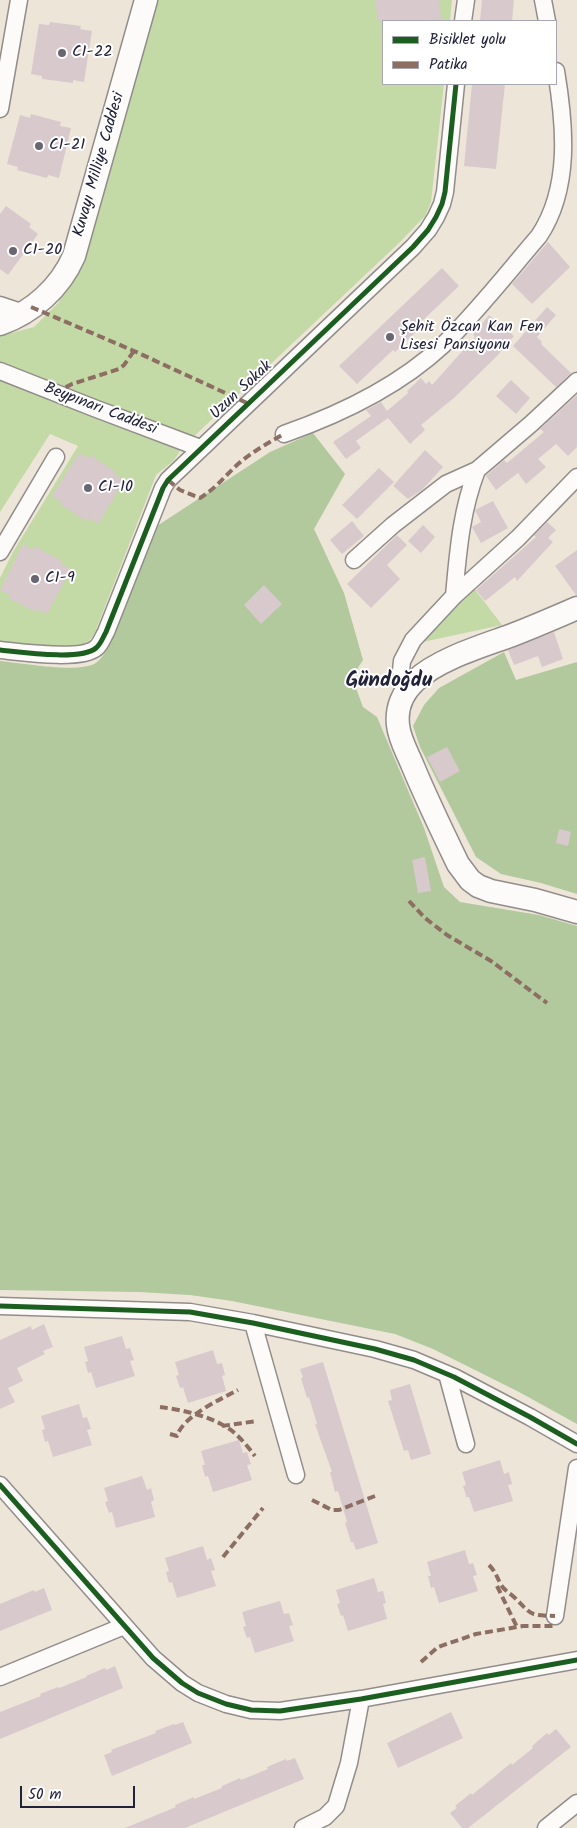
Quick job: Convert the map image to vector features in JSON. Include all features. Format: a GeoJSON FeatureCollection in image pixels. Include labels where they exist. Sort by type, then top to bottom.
{"type":"FeatureCollection","features":[{"type":"Feature","properties":{"kind":"street"},"geometry":{"type":"LineString","coordinates":[[0,109],[19,0]]}},
{"type":"Feature","properties":{"kind":"street","name":"Kuvayı Milliye Caddesi"},"geometry":{"type":"LineString","coordinates":[[0,324],[24,313],[50,293],[60,282],[74,256],[146,0]]}},
{"type":"Feature","properties":{"kind":"street"},"geometry":{"type":"LineString","coordinates":[[463,20],[466,0]]}},
{"type":"Feature","properties":{"kind":"street"},"geometry":{"type":"LineString","coordinates":[[543,0],[547,20]]}},
{"type":"Feature","properties":{"kind":"street"},"geometry":{"type":"LineString","coordinates":[[284,434],[319,422],[351,406],[417,366],[460,327],[539,236],[546,225],[556,199],[562,163],[562,119],[557,79]]}},
{"type":"Feature","properties":{"kind":"street","name":"Uzun Sokak"},"geometry":{"type":"LineString","coordinates":[[0,650],[79,655],[95,649],[106,632],[165,484],[200,448],[428,230],[436,217],[445,192],[456,85]]}},
{"type":"Feature","properties":{"kind":"street"},"geometry":{"type":"LineString","coordinates":[[0,304],[24,313]]}},
{"type":"Feature","properties":{"kind":"street","name":"Beypınarı Caddesi"},"geometry":{"type":"LineString","coordinates":[[0,371],[200,448]]}},
{"type":"Feature","properties":{"kind":"street"},"geometry":{"type":"LineString","coordinates":[[354,560],[393,525],[446,484],[477,470],[577,381]]}},
{"type":"Feature","properties":{"kind":"street"},"geometry":{"type":"LineString","coordinates":[[0,552],[56,457]]}},
{"type":"Feature","properties":{"kind":"street"},"geometry":{"type":"LineString","coordinates":[[454,596],[463,519],[469,491],[477,470]]}},
{"type":"Feature","properties":{"kind":"street"},"geometry":{"type":"LineString","coordinates":[[406,690],[401,671],[404,654],[413,640],[454,596],[518,538],[577,477]]}},
{"type":"Feature","properties":{"kind":"street"},"geometry":{"type":"LineString","coordinates":[[577,608],[469,651],[430,670],[415,680],[406,690],[398,713],[398,725],[402,739],[420,784],[464,873],[478,886],[491,891],[535,900],[577,912]]}},
{"type":"Feature","properties":{"kind":"street"},"geometry":{"type":"LineString","coordinates":[[0,1306],[176,1311],[210,1314],[398,1355],[447,1374],[577,1444]]}},
{"type":"Feature","properties":{"kind":"street"},"geometry":{"type":"LineString","coordinates":[[253,1323],[296,1475]]}},
{"type":"Feature","properties":{"kind":"street"},"geometry":{"type":"LineString","coordinates":[[447,1374],[466,1444]]}},
{"type":"Feature","properties":{"kind":"street"},"geometry":{"type":"LineString","coordinates":[[555,1616],[577,1468]]}},
{"type":"Feature","properties":{"kind":"street"},"geometry":{"type":"LineString","coordinates":[[0,1485],[153,1658],[182,1683],[198,1693],[226,1704],[251,1710],[280,1711],[361,1699],[575,1661]]}},
{"type":"Feature","properties":{"kind":"street"},"geometry":{"type":"LineString","coordinates":[[0,1677],[124,1626]]}},
{"type":"Feature","properties":{"kind":"street"},"geometry":{"type":"LineString","coordinates":[[302,1828],[325,1817],[336,1806],[349,1764],[361,1699]]}},
{"type":"Feature","properties":{"kind":"street"},"geometry":{"type":"LineString","coordinates":[[546,1828],[577,1803]]}},
{"type":"Feature","properties":{"kind":"green space"},"geometry":{"type":"Polygon","coordinates":[[[157,0],[452,0],[450,20],[382,20],[382,85],[444,85],[431,202],[425,216],[399,243],[190,440],[42,382],[0,362],[0,336],[34,327],[59,302],[157,0]]]}},
{"type":"Feature","properties":{"kind":"green space"},"geometry":{"type":"Polygon","coordinates":[[[0,377],[180,449],[174,460],[156,475],[94,635],[86,643],[68,648],[0,642],[0,578],[13,552],[78,446],[50,434],[0,512],[0,377]]]}},
{"type":"Feature","properties":{"kind":"green space"},"geometry":{"type":"Polygon","coordinates":[[[313,433],[345,474],[314,529],[344,593],[363,660],[352,677],[363,707],[377,717],[424,828],[444,887],[460,902],[539,915],[577,926],[577,1424],[519,1392],[433,1349],[395,1334],[232,1301],[190,1295],[139,1292],[0,1290],[0,661],[62,668],[85,667],[97,662],[104,654],[110,642],[157,526],[270,452],[313,433]]]}},
{"type":"Feature","properties":{"kind":"green space"},"geometry":{"type":"Polygon","coordinates":[[[473,587],[502,625],[418,643],[473,587]]]}},
{"type":"Feature","properties":{"kind":"green space"},"geometry":{"type":"Polygon","coordinates":[[[504,652],[516,680],[577,662],[577,894],[501,874],[476,857],[420,747],[413,726],[424,705],[439,688],[504,652]]]}},
{"type":"Feature","properties":{"kind":"building"},"geometry":{"type":"Polygon","coordinates":[[[375,0],[439,0],[441,19],[378,21],[375,0]]]}},
{"type":"Feature","properties":{"kind":"building"},"geometry":{"type":"Polygon","coordinates":[[[482,0],[514,0],[512,20],[480,20],[482,0]]]}},
{"type":"Feature","properties":{"kind":"building","name":"C1-22"},"geometry":{"type":"Polygon","coordinates":[[[50,22],[81,26],[80,29],[92,31],[84,82],[73,80],[73,83],[42,79],[42,76],[31,74],[39,24],[49,25],[50,22]]]}},
{"type":"Feature","properties":{"kind":"building"},"geometry":{"type":"Polygon","coordinates":[[[472,85],[505,85],[496,169],[464,166],[472,85]]]}},
{"type":"Feature","properties":{"kind":"building","name":"C1-21"},"geometry":{"type":"Polygon","coordinates":[[[31,114],[61,122],[60,126],[71,128],[59,178],[48,175],[47,178],[17,170],[18,167],[7,164],[20,115],[30,118],[31,114]]]}},
{"type":"Feature","properties":{"kind":"building","name":"C1-20"},"geometry":{"type":"Polygon","coordinates":[[[6,206],[31,224],[29,227],[38,234],[8,275],[0,269],[0,214],[6,206]]]}},
{"type":"Feature","properties":{"kind":"building"},"geometry":{"type":"Polygon","coordinates":[[[548,242],[570,267],[532,304],[512,284],[548,242]]]}},
{"type":"Feature","properties":{"kind":"building","name":"Şehit Özcan Kan Fen Lisesi Pansiyonu"},"geometry":{"type":"Polygon","coordinates":[[[442,268],[459,286],[421,322],[423,325],[395,352],[393,350],[357,384],[339,366],[442,268]]]}},
{"type":"Feature","properties":{"kind":"building"},"geometry":{"type":"Polygon","coordinates":[[[547,307],[556,315],[537,337],[542,342],[541,344],[571,373],[556,387],[513,346],[547,307]]]}},
{"type":"Feature","properties":{"kind":"building"},"geometry":{"type":"Polygon","coordinates":[[[489,315],[514,336],[497,356],[455,397],[421,425],[425,430],[410,444],[388,418],[356,441],[361,448],[346,459],[333,442],[371,416],[366,410],[381,402],[387,411],[408,393],[407,391],[421,378],[426,384],[429,381],[432,385],[475,337],[473,335],[489,315]]]}},
{"type":"Feature","properties":{"kind":"building"},"geometry":{"type":"Polygon","coordinates":[[[511,380],[530,398],[516,414],[496,396],[511,380]]]}},
{"type":"Feature","properties":{"kind":"building"},"geometry":{"type":"Polygon","coordinates":[[[577,395],[577,447],[568,456],[556,444],[538,459],[546,467],[526,484],[518,473],[496,490],[486,476],[504,460],[507,463],[544,432],[540,429],[577,395]]]}},
{"type":"Feature","properties":{"kind":"building"},"geometry":{"type":"Polygon","coordinates":[[[425,450],[443,467],[422,490],[408,499],[393,486],[425,450]]]}},
{"type":"Feature","properties":{"kind":"building","name":"C1-10"},"geometry":{"type":"Polygon","coordinates":[[[79,453],[88,458],[90,455],[116,472],[114,474],[124,480],[98,524],[89,518],[87,521],[60,504],[62,502],[52,496],[79,453]]]}},
{"type":"Feature","properties":{"kind":"building"},"geometry":{"type":"Polygon","coordinates":[[[379,468],[394,482],[357,519],[342,505],[379,468]]]}},
{"type":"Feature","properties":{"kind":"building"},"geometry":{"type":"Polygon","coordinates":[[[493,501],[508,528],[481,543],[472,527],[481,522],[475,510],[493,501]]]}},
{"type":"Feature","properties":{"kind":"building"},"geometry":{"type":"Polygon","coordinates":[[[352,521],[364,536],[342,554],[330,540],[352,521]]]}},
{"type":"Feature","properties":{"kind":"building"},"geometry":{"type":"Polygon","coordinates":[[[547,522],[556,530],[548,538],[553,542],[517,581],[515,577],[485,601],[476,590],[536,537],[534,535],[547,522]]]}},
{"type":"Feature","properties":{"kind":"building"},"geometry":{"type":"Polygon","coordinates":[[[423,525],[435,537],[421,553],[408,541],[423,525]]]}},
{"type":"Feature","properties":{"kind":"building"},"geometry":{"type":"Polygon","coordinates":[[[397,535],[407,545],[387,565],[400,579],[371,608],[347,584],[397,535]]]}},
{"type":"Feature","properties":{"kind":"building","name":"C1-9"},"geometry":{"type":"Polygon","coordinates":[[[23,544],[33,550],[34,546],[62,561],[60,564],[71,569],[47,614],[37,609],[36,612],[8,598],[10,595],[0,590],[23,544]]]}},
{"type":"Feature","properties":{"kind":"building"},"geometry":{"type":"Polygon","coordinates":[[[577,550],[577,595],[576,595],[555,566],[577,550]]]}},
{"type":"Feature","properties":{"kind":"building"},"geometry":{"type":"Polygon","coordinates":[[[264,585],[282,604],[261,624],[244,605],[264,585]]]}},
{"type":"Feature","properties":{"kind":"building"},"geometry":{"type":"Polygon","coordinates":[[[554,632],[563,659],[542,667],[538,656],[514,665],[508,650],[554,632]]]}},
{"type":"Feature","properties":{"kind":"building"},"geometry":{"type":"Polygon","coordinates":[[[447,747],[460,771],[440,782],[427,757],[447,747]]]}},
{"type":"Feature","properties":{"kind":"building"},"geometry":{"type":"Polygon","coordinates":[[[559,829],[571,832],[568,846],[556,843],[559,829]]]}},
{"type":"Feature","properties":{"kind":"building"},"geometry":{"type":"Polygon","coordinates":[[[425,857],[431,891],[418,893],[412,860],[425,857]]]}},
{"type":"Feature","properties":{"kind":"building"},"geometry":{"type":"Polygon","coordinates":[[[44,1324],[53,1347],[43,1351],[45,1354],[17,1368],[23,1381],[8,1388],[15,1402],[0,1409],[0,1340],[31,1326],[32,1330],[44,1324]]]}},
{"type":"Feature","properties":{"kind":"building"},"geometry":{"type":"Polygon","coordinates":[[[122,1336],[126,1349],[130,1348],[134,1360],[130,1361],[135,1376],[96,1388],[91,1372],[88,1373],[85,1362],[88,1361],[84,1347],[122,1336]]]}},
{"type":"Feature","properties":{"kind":"building"},"geometry":{"type":"Polygon","coordinates":[[[213,1350],[217,1364],[222,1363],[225,1375],[222,1376],[226,1391],[188,1403],[183,1387],[180,1388],[176,1376],[179,1375],[175,1362],[213,1350]]]}},
{"type":"Feature","properties":{"kind":"building"},"geometry":{"type":"Polygon","coordinates":[[[323,1362],[378,1543],[356,1550],[353,1542],[351,1542],[345,1523],[347,1522],[338,1491],[335,1492],[330,1472],[332,1472],[315,1424],[317,1424],[309,1397],[307,1398],[301,1378],[303,1377],[300,1369],[323,1362]]]}},
{"type":"Feature","properties":{"kind":"building"},"geometry":{"type":"Polygon","coordinates":[[[410,1384],[431,1454],[411,1460],[408,1450],[404,1451],[388,1401],[392,1400],[390,1390],[410,1384]]]}},
{"type":"Feature","properties":{"kind":"building"},"geometry":{"type":"Polygon","coordinates":[[[79,1404],[83,1418],[87,1417],[91,1429],[87,1430],[92,1445],[53,1457],[48,1441],[45,1442],[42,1430],[45,1429],[41,1416],[79,1404]]]}},
{"type":"Feature","properties":{"kind":"building"},"geometry":{"type":"Polygon","coordinates":[[[239,1440],[243,1453],[247,1452],[251,1464],[247,1465],[252,1480],[213,1492],[208,1476],[205,1477],[202,1465],[205,1465],[201,1451],[239,1440]]]}},
{"type":"Feature","properties":{"kind":"building"},"geometry":{"type":"Polygon","coordinates":[[[500,1460],[504,1474],[509,1472],[512,1484],[508,1485],[513,1501],[474,1512],[469,1497],[466,1497],[463,1486],[466,1485],[462,1472],[500,1460]]]}},
{"type":"Feature","properties":{"kind":"building"},"geometry":{"type":"Polygon","coordinates":[[[142,1476],[147,1490],[151,1488],[154,1500],[151,1502],[155,1517],[116,1528],[112,1512],[109,1513],[105,1502],[108,1501],[104,1488],[142,1476]]]}},
{"type":"Feature","properties":{"kind":"building"},"geometry":{"type":"Polygon","coordinates":[[[203,1546],[207,1560],[211,1558],[215,1570],[211,1571],[216,1586],[177,1598],[172,1582],[169,1583],[166,1572],[169,1571],[165,1558],[203,1546]]]}},
{"type":"Feature","properties":{"kind":"building"},"geometry":{"type":"Polygon","coordinates":[[[465,1550],[469,1564],[473,1563],[477,1575],[473,1576],[478,1591],[439,1603],[434,1587],[431,1588],[428,1576],[431,1576],[427,1562],[465,1550]]]}},
{"type":"Feature","properties":{"kind":"building"},"geometry":{"type":"Polygon","coordinates":[[[374,1578],[378,1592],[383,1591],[386,1603],[383,1604],[387,1619],[348,1631],[337,1604],[340,1603],[336,1590],[374,1578]]]}},
{"type":"Feature","properties":{"kind":"building"},"geometry":{"type":"Polygon","coordinates":[[[44,1588],[52,1610],[0,1631],[0,1604],[34,1590],[35,1592],[44,1588]]]}},
{"type":"Feature","properties":{"kind":"building"},"geometry":{"type":"Polygon","coordinates":[[[280,1601],[284,1614],[289,1613],[293,1625],[289,1626],[294,1641],[255,1653],[250,1637],[247,1638],[243,1627],[246,1626],[242,1612],[280,1601]]]}},
{"type":"Feature","properties":{"kind":"building"},"geometry":{"type":"Polygon","coordinates":[[[115,1666],[123,1688],[0,1739],[0,1712],[105,1668],[106,1670],[115,1666]]]}},
{"type":"Feature","properties":{"kind":"building"},"geometry":{"type":"Polygon","coordinates":[[[451,1712],[463,1738],[398,1768],[387,1743],[451,1712]]]}},
{"type":"Feature","properties":{"kind":"building"},"geometry":{"type":"Polygon","coordinates":[[[183,1722],[192,1743],[112,1776],[104,1755],[112,1752],[111,1750],[156,1733],[155,1731],[183,1722]]]}},
{"type":"Feature","properties":{"kind":"building"},"geometry":{"type":"Polygon","coordinates":[[[556,1729],[571,1747],[468,1828],[462,1828],[450,1813],[457,1808],[455,1806],[471,1793],[472,1795],[511,1763],[512,1765],[533,1748],[532,1746],[547,1733],[549,1735],[556,1729]]]}},
{"type":"Feature","properties":{"kind":"building"},"geometry":{"type":"Polygon","coordinates":[[[295,1758],[304,1779],[185,1828],[125,1828],[176,1807],[175,1805],[194,1797],[194,1799],[222,1788],[222,1786],[240,1778],[241,1780],[268,1769],[267,1767],[286,1759],[287,1761],[295,1758]]]}},
{"type":"Feature","properties":{"kind":"marked path"},"geometry":{"type":"LineString","coordinates":[[31,307],[134,351],[247,403]]}},
{"type":"Feature","properties":{"kind":"marked path"},"geometry":{"type":"LineString","coordinates":[[55,393],[72,384],[119,369],[134,351]]}},
{"type":"Feature","properties":{"kind":"marked path"},"geometry":{"type":"LineString","coordinates":[[168,480],[180,490],[200,498],[243,460],[284,434]]}},
{"type":"Feature","properties":{"kind":"marked path"},"geometry":{"type":"LineString","coordinates":[[409,901],[425,918],[447,935],[491,961],[547,1003]]}},
{"type":"Feature","properties":{"kind":"marked path"},"geometry":{"type":"LineString","coordinates":[[170,1434],[177,1436],[194,1415],[238,1390]]}},
{"type":"Feature","properties":{"kind":"marked path"},"geometry":{"type":"LineString","coordinates":[[160,1407],[197,1414],[223,1425],[238,1436],[255,1456]]}},
{"type":"Feature","properties":{"kind":"marked path"},"geometry":{"type":"LineString","coordinates":[[222,1426],[257,1421]]}},
{"type":"Feature","properties":{"kind":"marked path"},"geometry":{"type":"LineString","coordinates":[[312,1500],[332,1510],[339,1510],[375,1496]]}},
{"type":"Feature","properties":{"kind":"marked path"},"geometry":{"type":"LineString","coordinates":[[223,1557],[263,1508]]}},
{"type":"Feature","properties":{"kind":"marked path"},"geometry":{"type":"LineString","coordinates":[[489,1565],[501,1585],[529,1611],[536,1615],[555,1616]]}},
{"type":"Feature","properties":{"kind":"marked path"},"geometry":{"type":"LineString","coordinates":[[497,1586],[517,1627]]}},
{"type":"Feature","properties":{"kind":"marked path"},"geometry":{"type":"LineString","coordinates":[[421,1662],[438,1647],[476,1634],[523,1626],[553,1626]]}},
{"type":"Feature","properties":{"kind":"cycle path"},"geometry":{"type":"LineString","coordinates":[[0,650],[64,655],[88,652],[99,645],[106,632],[163,488],[168,480],[413,247],[428,230],[442,204],[445,192],[456,85]]}},
{"type":"Feature","properties":{"kind":"cycle path"},"geometry":{"type":"LineString","coordinates":[[0,1306],[190,1312],[253,1323],[375,1349],[414,1360],[454,1377],[577,1444]]}},
{"type":"Feature","properties":{"kind":"cycle path"},"geometry":{"type":"LineString","coordinates":[[0,1485],[153,1658],[182,1683],[198,1693],[226,1704],[251,1710],[280,1711],[361,1699],[577,1660]]}},
{"type":"Feature","properties":{"kind":"place","name":"C1-22"},"geometry":{"type":"Point","coordinates":[62,53]}},
{"type":"Feature","properties":{"kind":"place","name":"C1-21"},"geometry":{"type":"Point","coordinates":[39,146]}},
{"type":"Feature","properties":{"kind":"place","name":"C1-20"},"geometry":{"type":"Point","coordinates":[13,251]}},
{"type":"Feature","properties":{"kind":"place","name":"Şehit Özcan Kan Fen Lisesi Pansiyonu"},"geometry":{"type":"Point","coordinates":[390,337]}},
{"type":"Feature","properties":{"kind":"place","name":"C1-10"},"geometry":{"type":"Point","coordinates":[88,488]}},
{"type":"Feature","properties":{"kind":"place","name":"C1-9"},"geometry":{"type":"Point","coordinates":[35,579]}},
{"type":"Feature","properties":{"kind":"district","name":"Gündoğdu"},"geometry":{"type":"Point","coordinates":[389,682]}}]}
